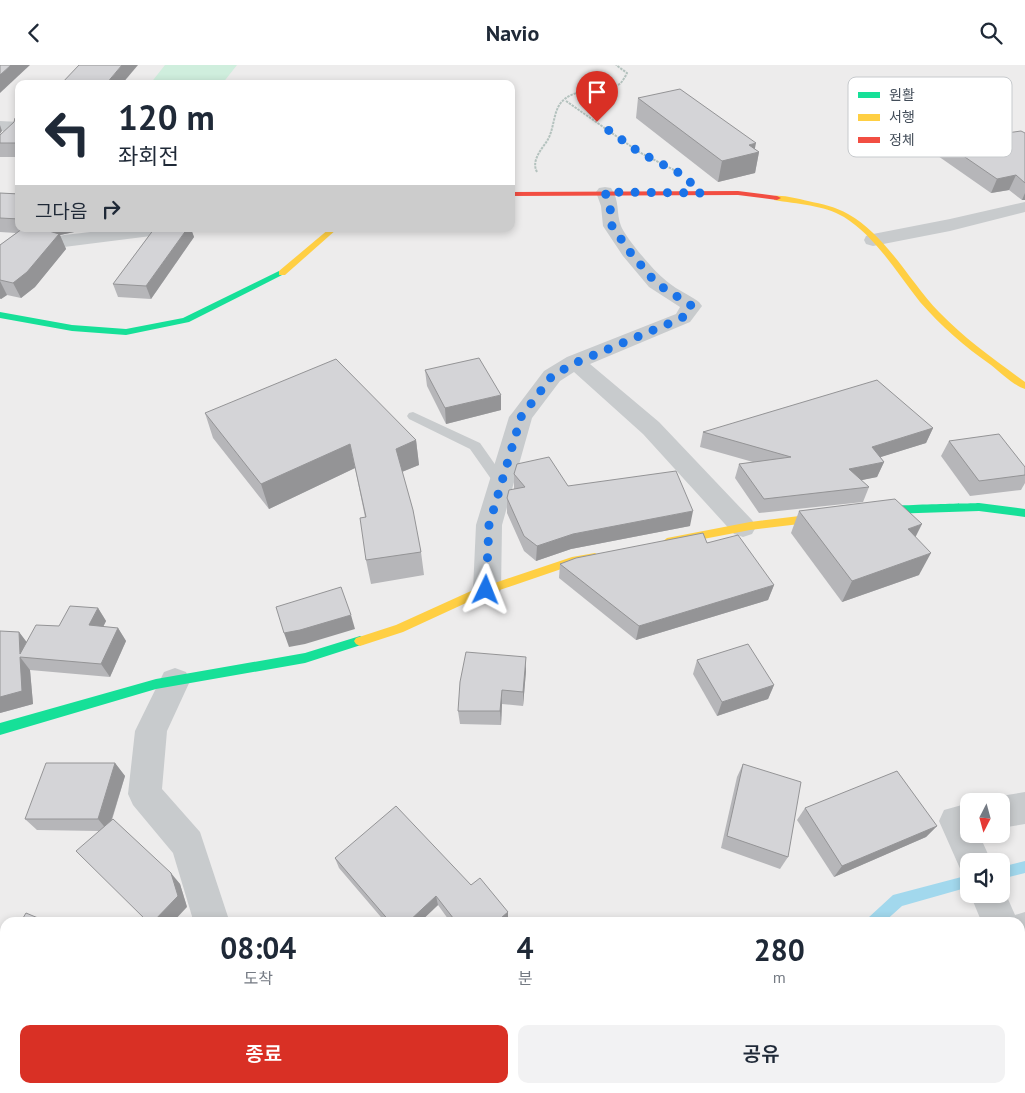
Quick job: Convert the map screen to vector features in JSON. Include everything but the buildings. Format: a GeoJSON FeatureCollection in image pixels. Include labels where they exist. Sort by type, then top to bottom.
{"type":"FeatureCollection","features":[{"type":"Feature","properties":{"kind":"street"},"geometry":{"type":"LineString","coordinates":[[0,127],[15,127]]}},
{"type":"Feature","properties":{"kind":"street"},"geometry":{"type":"LineString","coordinates":[[0,145],[15,130]]}},
{"type":"Feature","properties":{"kind":"street"},"geometry":{"type":"LineString","coordinates":[[486,590],[489,525],[521,417],[552,376],[575,363],[682,318],[692,306],[656,283],[630,252],[612,226],[610,207],[605,192]]}},
{"type":"Feature","properties":{"kind":"street"},"geometry":{"type":"LineString","coordinates":[[515,194],[605,192],[769,196],[821,206],[845,215],[865,230],[934,311],[979,355],[1025,387]]}},
{"type":"Feature","properties":{"kind":"street"},"geometry":{"type":"LineString","coordinates":[[873,240],[950,225],[1025,207]]}},
{"type":"Feature","properties":{"kind":"street"},"geometry":{"type":"LineString","coordinates":[[64,241],[135,232]]}},
{"type":"Feature","properties":{"kind":"street"},"geometry":{"type":"LineString","coordinates":[[0,315],[72,328],[126,332],[186,320],[286,271],[330,232]]}},
{"type":"Feature","properties":{"kind":"street"},"geometry":{"type":"LineString","coordinates":[[575,363],[651,428],[743,527]]}},
{"type":"Feature","properties":{"kind":"street"},"geometry":{"type":"LineString","coordinates":[[658,544],[743,527],[888,510],[979,507],[1025,513]]}},
{"type":"Feature","properties":{"kind":"street"},"geometry":{"type":"LineString","coordinates":[[0,729],[156,684],[305,658],[399,629],[486,590],[572,561],[610,554]]}},
{"type":"Feature","properties":{"kind":"street"},"geometry":{"type":"LineString","coordinates":[[175,681],[151,731],[145,794],[188,843],[210,917]]}},
{"type":"Feature","properties":{"kind":"street"},"geometry":{"type":"LineString","coordinates":[[1010,811],[1025,808]]}},
{"type":"Feature","properties":{"kind":"lane"},"geometry":{"type":"LineString","coordinates":[[413,416],[475,446],[501,483]]}},
{"type":"Feature","properties":{"kind":"path"},"geometry":{"type":"LineString","coordinates":[[553,193],[535,168],[538,152],[548,139],[560,104],[573,95],[594,89],[615,87],[627,73],[616,65]]}},
{"type":"Feature","properties":{"kind":"path"},"geometry":{"type":"LineString","coordinates":[[566,100],[639,152],[683,175],[701,193]]}},
{"type":"Feature","properties":{"kind":"green space"},"geometry":{"type":"Polygon","coordinates":[[[165,65],[237,65],[225,80],[153,80],[165,65]]]}},
{"type":"Feature","properties":{"kind":"waterway"},"geometry":{"type":"LineString","coordinates":[[1010,871],[1025,867]]}},
{"type":"Feature","properties":{"kind":"waterway"},"geometry":{"type":"LineString","coordinates":[[880,917],[898,900],[960,883]]}},
{"type":"Feature","properties":{"kind":"traffic: fast"},"geometry":{"type":"LineString","coordinates":[[0,315],[72,328],[126,332],[186,320],[282,273]]}},
{"type":"Feature","properties":{"kind":"traffic: fast"},"geometry":{"type":"LineString","coordinates":[[858,513],[888,510],[979,507],[1025,513]]}},
{"type":"Feature","properties":{"kind":"traffic: fast"},"geometry":{"type":"LineString","coordinates":[[0,729],[156,684],[305,658],[360,641]]}},
{"type":"Feature","properties":{"kind":"traffic: slow"},"geometry":{"type":"LineString","coordinates":[[777,198],[823,207],[847,216],[859,225],[882,248],[944,323],[1025,386]]}},
{"type":"Feature","properties":{"kind":"traffic: slow"},"geometry":{"type":"LineString","coordinates":[[282,273],[330,232]]}},
{"type":"Feature","properties":{"kind":"traffic: slow"},"geometry":{"type":"LineString","coordinates":[[667,542],[750,526],[858,513]]}},
{"type":"Feature","properties":{"kind":"traffic: slow"},"geometry":{"type":"LineString","coordinates":[[360,641],[399,629],[475,594],[572,561],[595,557]]}},
{"type":"Feature","properties":{"kind":"traffic: jam"},"geometry":{"type":"LineString","coordinates":[[515,194],[738,193],[777,198]]}},
{"type":"Feature","properties":{"kind":"route"},"geometry":{"type":"LineString","coordinates":[[486,590],[489,525],[521,417],[552,376],[575,363],[682,318],[692,306],[656,283],[630,252],[612,226],[610,207],[605,192],[701,193],[683,175],[639,152],[597,122]]}}]}
